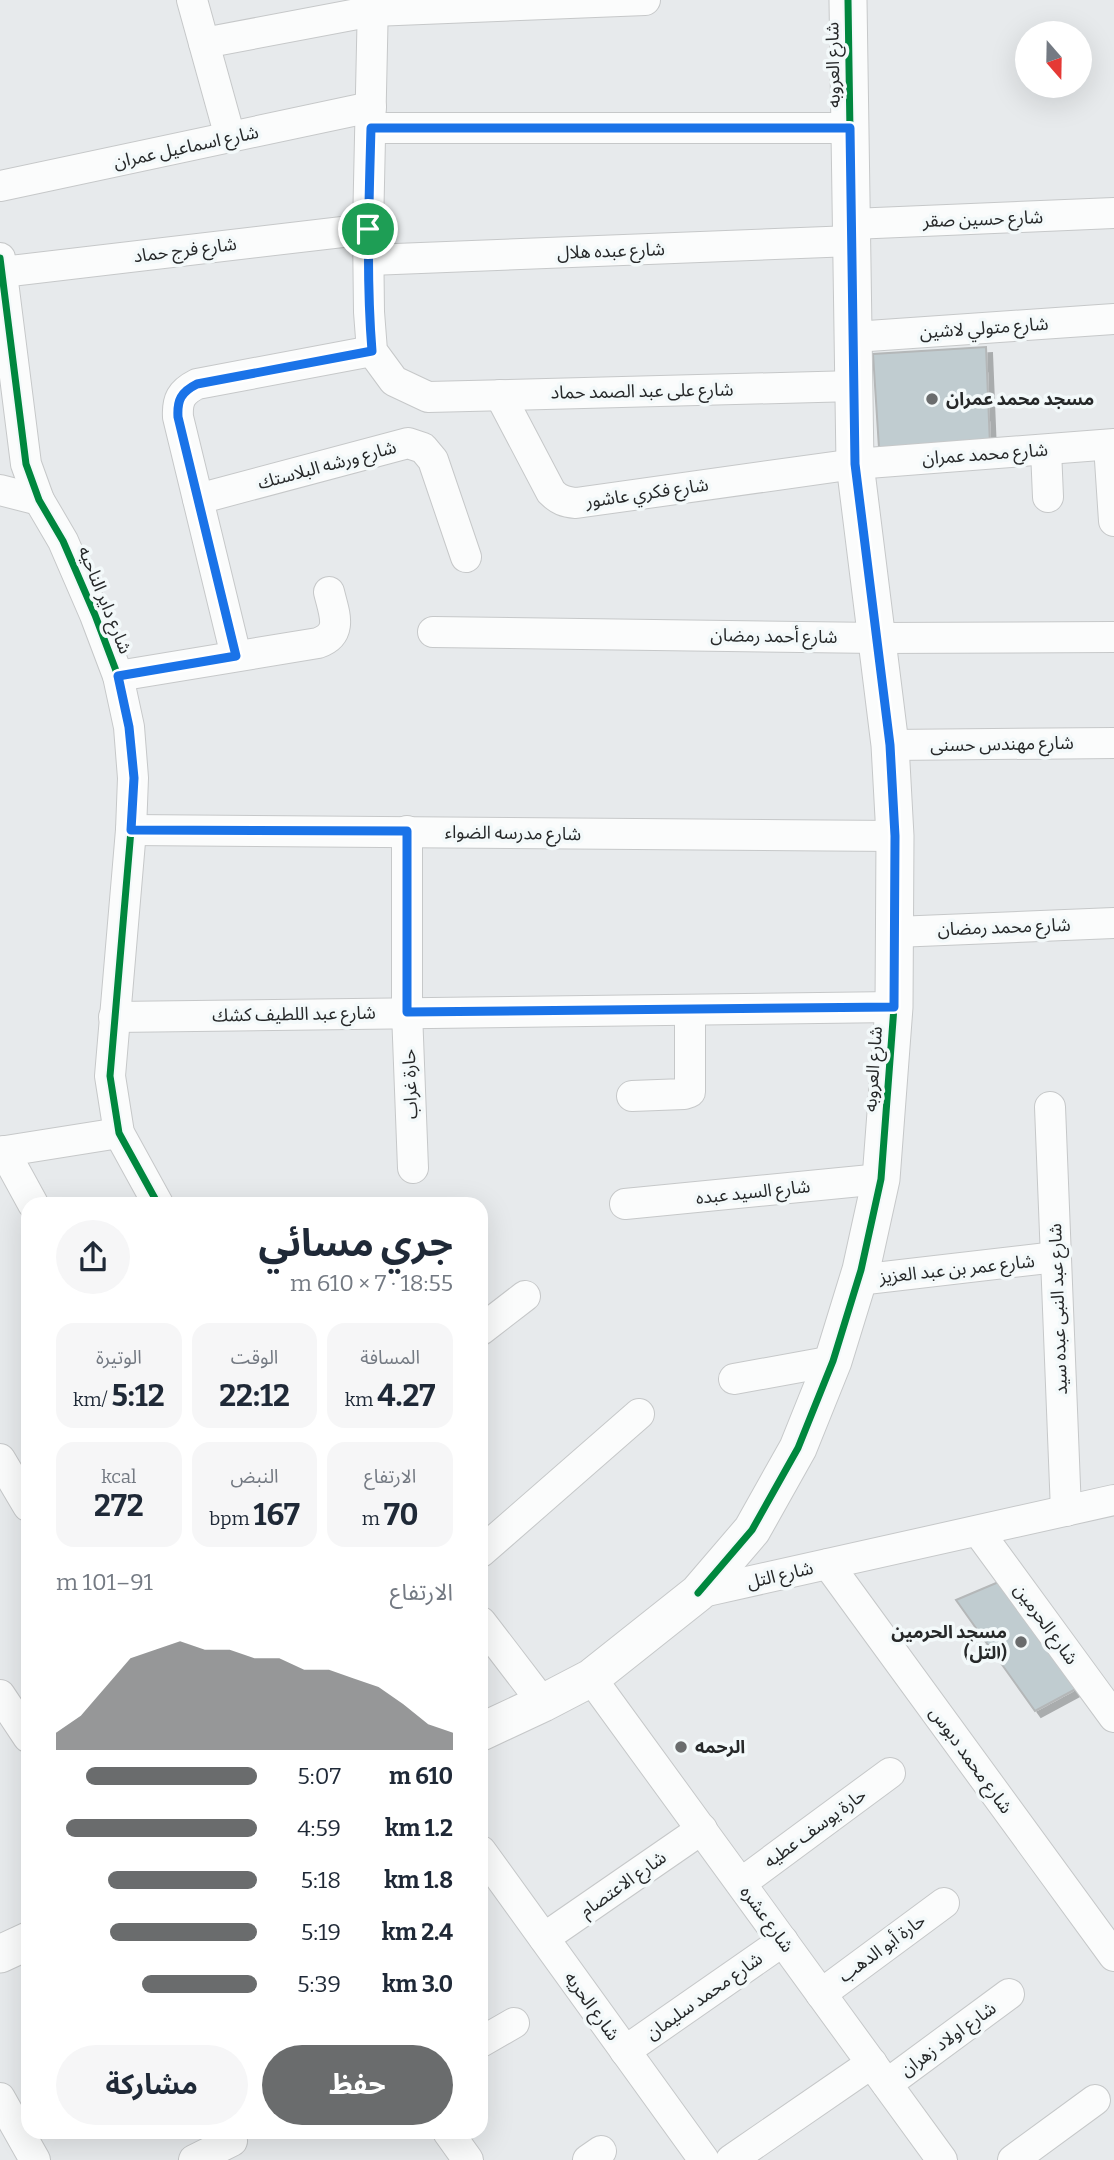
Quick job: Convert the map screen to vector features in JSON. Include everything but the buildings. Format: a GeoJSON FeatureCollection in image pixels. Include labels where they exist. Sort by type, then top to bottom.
{"type":"FeatureCollection","features":[{"type":"Feature","properties":{"kind":"street"},"geometry":{"type":"LineString","coordinates":[[192,0],[230,137]]}},
{"type":"Feature","properties":{"kind":"street"},"geometry":{"type":"LineString","coordinates":[[204,43],[373,6],[645,0]]}},
{"type":"Feature","properties":{"kind":"street","name":"شارع العروبه"},"geometry":{"type":"LineString","coordinates":[[698,1593],[752,1530],[798,1448],[834,1361],[858,1280],[881,1179],[894,1007],[895,836],[890,745],[855,464],[848,0]]}},
{"type":"Feature","properties":{"kind":"street"},"geometry":{"type":"LineString","coordinates":[[236,656],[178,417],[177,403],[184,391],[197,384],[372,351],[368,229],[373,6]]}},
{"type":"Feature","properties":{"kind":"street","name":"شارع اسماعيل عمران"},"geometry":{"type":"LineString","coordinates":[[0,186],[230,137],[371,117],[850,128]]}},
{"type":"Feature","properties":{"kind":"street","name":"شارع حسين صقر"},"geometry":{"type":"LineString","coordinates":[[852,233],[1114,213]]}},
{"type":"Feature","properties":{"kind":"street","name":"شارع فرج حماد"},"geometry":{"type":"LineString","coordinates":[[2,280],[368,229]]}},
{"type":"Feature","properties":{"kind":"street","name":"شارع عبده هلال"},"geometry":{"type":"LineString","coordinates":[[370,260],[852,233]]}},
{"type":"Feature","properties":{"kind":"street","name":"شارع داير الناحيه"},"geometry":{"type":"LineString","coordinates":[[2,280],[26,464],[40,500],[63,541],[118,676],[130,740],[134,778],[131,830],[110,1076],[120,1133],[154,1197]]}},
{"type":"Feature","properties":{"kind":"street","name":"شارع متولي لاشين"},"geometry":{"type":"LineString","coordinates":[[854,337],[1114,319]]}},
{"type":"Feature","properties":{"kind":"street","name":"شارع على عبد الصمد حماد"},"geometry":{"type":"LineString","coordinates":[[372,351],[394,381],[428,397],[855,386]]}},
{"type":"Feature","properties":{"kind":"street","name":"شارع فكري عاشور"},"geometry":{"type":"LineString","coordinates":[[499,395],[551,492],[558,499],[567,502],[855,464]]}},
{"type":"Feature","properties":{"kind":"street","name":"شارع ورشه البلاستك"},"geometry":{"type":"LineString","coordinates":[[198,499],[408,443],[422,448],[433,460],[466,557]]}},
{"type":"Feature","properties":{"kind":"street"},"geometry":{"type":"LineString","coordinates":[[1111,445],[1114,522]]}},
{"type":"Feature","properties":{"kind":"street","name":"شارع محمد عمران"},"geometry":{"type":"LineString","coordinates":[[855,464],[1111,445]]}},
{"type":"Feature","properties":{"kind":"street"},"geometry":{"type":"LineString","coordinates":[[1046,450],[1048,498]]}},
{"type":"Feature","properties":{"kind":"street"},"geometry":{"type":"LineString","coordinates":[[0,490],[40,500]]}},
{"type":"Feature","properties":{"kind":"street"},"geometry":{"type":"LineString","coordinates":[[118,676],[318,643],[328,639],[334,630],[330,592]]}},
{"type":"Feature","properties":{"kind":"street","name":"شارع أحمد رمضان"},"geometry":{"type":"LineString","coordinates":[[433,632],[878,638],[1114,637]]}},
{"type":"Feature","properties":{"kind":"street","name":"شارع مهندس حسنى"},"geometry":{"type":"LineString","coordinates":[[890,745],[1114,743]]}},
{"type":"Feature","properties":{"kind":"street","name":"شارع مدرسه الضواء"},"geometry":{"type":"LineString","coordinates":[[131,830],[895,836]]}},
{"type":"Feature","properties":{"kind":"street","name":"حارة غراب"},"geometry":{"type":"LineString","coordinates":[[407,831],[407,1012],[413,1168]]}},
{"type":"Feature","properties":{"kind":"street","name":"شارع محمد رمضان"},"geometry":{"type":"LineString","coordinates":[[895,932],[1114,923]]}},
{"type":"Feature","properties":{"kind":"street","name":"شارع عبد اللطيف كشك"},"geometry":{"type":"LineString","coordinates":[[114,1017],[894,1007]]}},
{"type":"Feature","properties":{"kind":"street"},"geometry":{"type":"LineString","coordinates":[[632,1096],[690,1092],[690,1010]]}},
{"type":"Feature","properties":{"kind":"street","name":"شارع عبد النبى عبده سيد"},"geometry":{"type":"LineString","coordinates":[[1049,1107],[1066,1511]]}},
{"type":"Feature","properties":{"kind":"street"},"geometry":{"type":"LineString","coordinates":[[29,1197],[2,1152],[120,1133]]}},
{"type":"Feature","properties":{"kind":"street","name":"شارع السيد عبده"},"geometry":{"type":"LineString","coordinates":[[625,1204],[881,1179]]}},
{"type":"Feature","properties":{"kind":"street","name":"شارع عمر بن عبد العزيز"},"geometry":{"type":"LineString","coordinates":[[858,1280],[1056,1257]]}},
{"type":"Feature","properties":{"kind":"street"},"geometry":{"type":"LineString","coordinates":[[488,1325],[525,1296]]}},
{"type":"Feature","properties":{"kind":"street"},"geometry":{"type":"LineString","coordinates":[[734,1379],[834,1361]]}},
{"type":"Feature","properties":{"kind":"street"},"geometry":{"type":"LineString","coordinates":[[488,1546],[639,1413]]}},
{"type":"Feature","properties":{"kind":"street"},"geometry":{"type":"LineString","coordinates":[[0,1459],[21,1494]]}},
{"type":"Feature","properties":{"kind":"street","name":"شارع التل"},"geometry":{"type":"LineString","coordinates":[[488,1729],[591,1678],[698,1593],[1114,1500]]}},
{"type":"Feature","properties":{"kind":"street","name":"شارع الحرمين"},"geometry":{"type":"LineString","coordinates":[[978,1531],[1114,1717]]}},
{"type":"Feature","properties":{"kind":"street","name":"شارع محمد دبوس"},"geometry":{"type":"LineString","coordinates":[[828,1564],[1114,1956]]}},
{"type":"Feature","properties":{"kind":"street"},"geometry":{"type":"LineString","coordinates":[[488,1631],[543,1703]]}},
{"type":"Feature","properties":{"kind":"street","name":"شارع عشره"},"geometry":{"type":"LineString","coordinates":[[591,1678],[942,2160]]}},
{"type":"Feature","properties":{"kind":"street"},"geometry":{"type":"LineString","coordinates":[[4,1709],[21,1730]]}},
{"type":"Feature","properties":{"kind":"street","name":"حارة يوسف عطيه"},"geometry":{"type":"LineString","coordinates":[[741,1883],[890,1773]]}},
{"type":"Feature","properties":{"kind":"street","name":"شارع الاعتصام"},"geometry":{"type":"LineString","coordinates":[[544,1938],[702,1829]]}},
{"type":"Feature","properties":{"kind":"street","name":"شارع الحريه"},"geometry":{"type":"LineString","coordinates":[[488,1861],[704,2160]]}},
{"type":"Feature","properties":{"kind":"street","name":"حارة أبو الدهب"},"geometry":{"type":"LineString","coordinates":[[821,1994],[944,1903]]}},
{"type":"Feature","properties":{"kind":"street","name":"شارع محمد سليمان"},"geometry":{"type":"LineString","coordinates":[[625,2051],[783,1941]]}},
{"type":"Feature","properties":{"kind":"street"},"geometry":{"type":"LineString","coordinates":[[0,1954],[21,1944]]}},
{"type":"Feature","properties":{"kind":"street","name":"شارع اولاد زهران"},"geometry":{"type":"LineString","coordinates":[[731,2160],[1009,1994]]}},
{"type":"Feature","properties":{"kind":"street"},"geometry":{"type":"LineString","coordinates":[[488,2038],[514,2023]]}},
{"type":"Feature","properties":{"kind":"street"},"geometry":{"type":"LineString","coordinates":[[0,2098],[21,2135]]}},
{"type":"Feature","properties":{"kind":"street"},"geometry":{"type":"LineString","coordinates":[[1013,2160],[1095,2100]]}},
{"type":"Feature","properties":{"kind":"street"},"geometry":{"type":"LineString","coordinates":[[23,2139],[35,2160]]}},
{"type":"Feature","properties":{"kind":"street"},"geometry":{"type":"LineString","coordinates":[[194,2160],[234,2144]]}},
{"type":"Feature","properties":{"kind":"cycle path"},"geometry":{"type":"LineString","coordinates":[[698,1593],[752,1530],[798,1448],[833,1361],[861,1270],[881,1179],[894,1007],[895,836],[890,745],[855,464],[848,0]]}},
{"type":"Feature","properties":{"kind":"cycle path"},"geometry":{"type":"LineString","coordinates":[[0,258],[26,464],[39,500],[63,541],[95,615],[118,676],[129,727],[133,778],[131,830],[110,1076],[119,1133],[154,1197]]}},
{"type":"Feature","properties":{"kind":"place","name":"مسجد محمد عمران"},"geometry":{"type":"Point","coordinates":[932,399]}},
{"type":"Feature","properties":{"kind":"place","name":"مسجد الحرمين (التل)"},"geometry":{"type":"Point","coordinates":[1021,1642]}},
{"type":"Feature","properties":{"kind":"place","name":"الرحمه"},"geometry":{"type":"Point","coordinates":[681,1747]}},
{"type":"Feature","properties":{"kind":"route"},"geometry":{"type":"LineString","coordinates":[[371,128],[850,128],[855,464],[890,745],[895,836],[894,1007],[407,1012],[407,831],[131,830],[134,778],[129,727],[118,676],[236,656],[178,417],[177,403],[184,391],[197,384],[372,351],[368,229],[371,128]]}}]}
